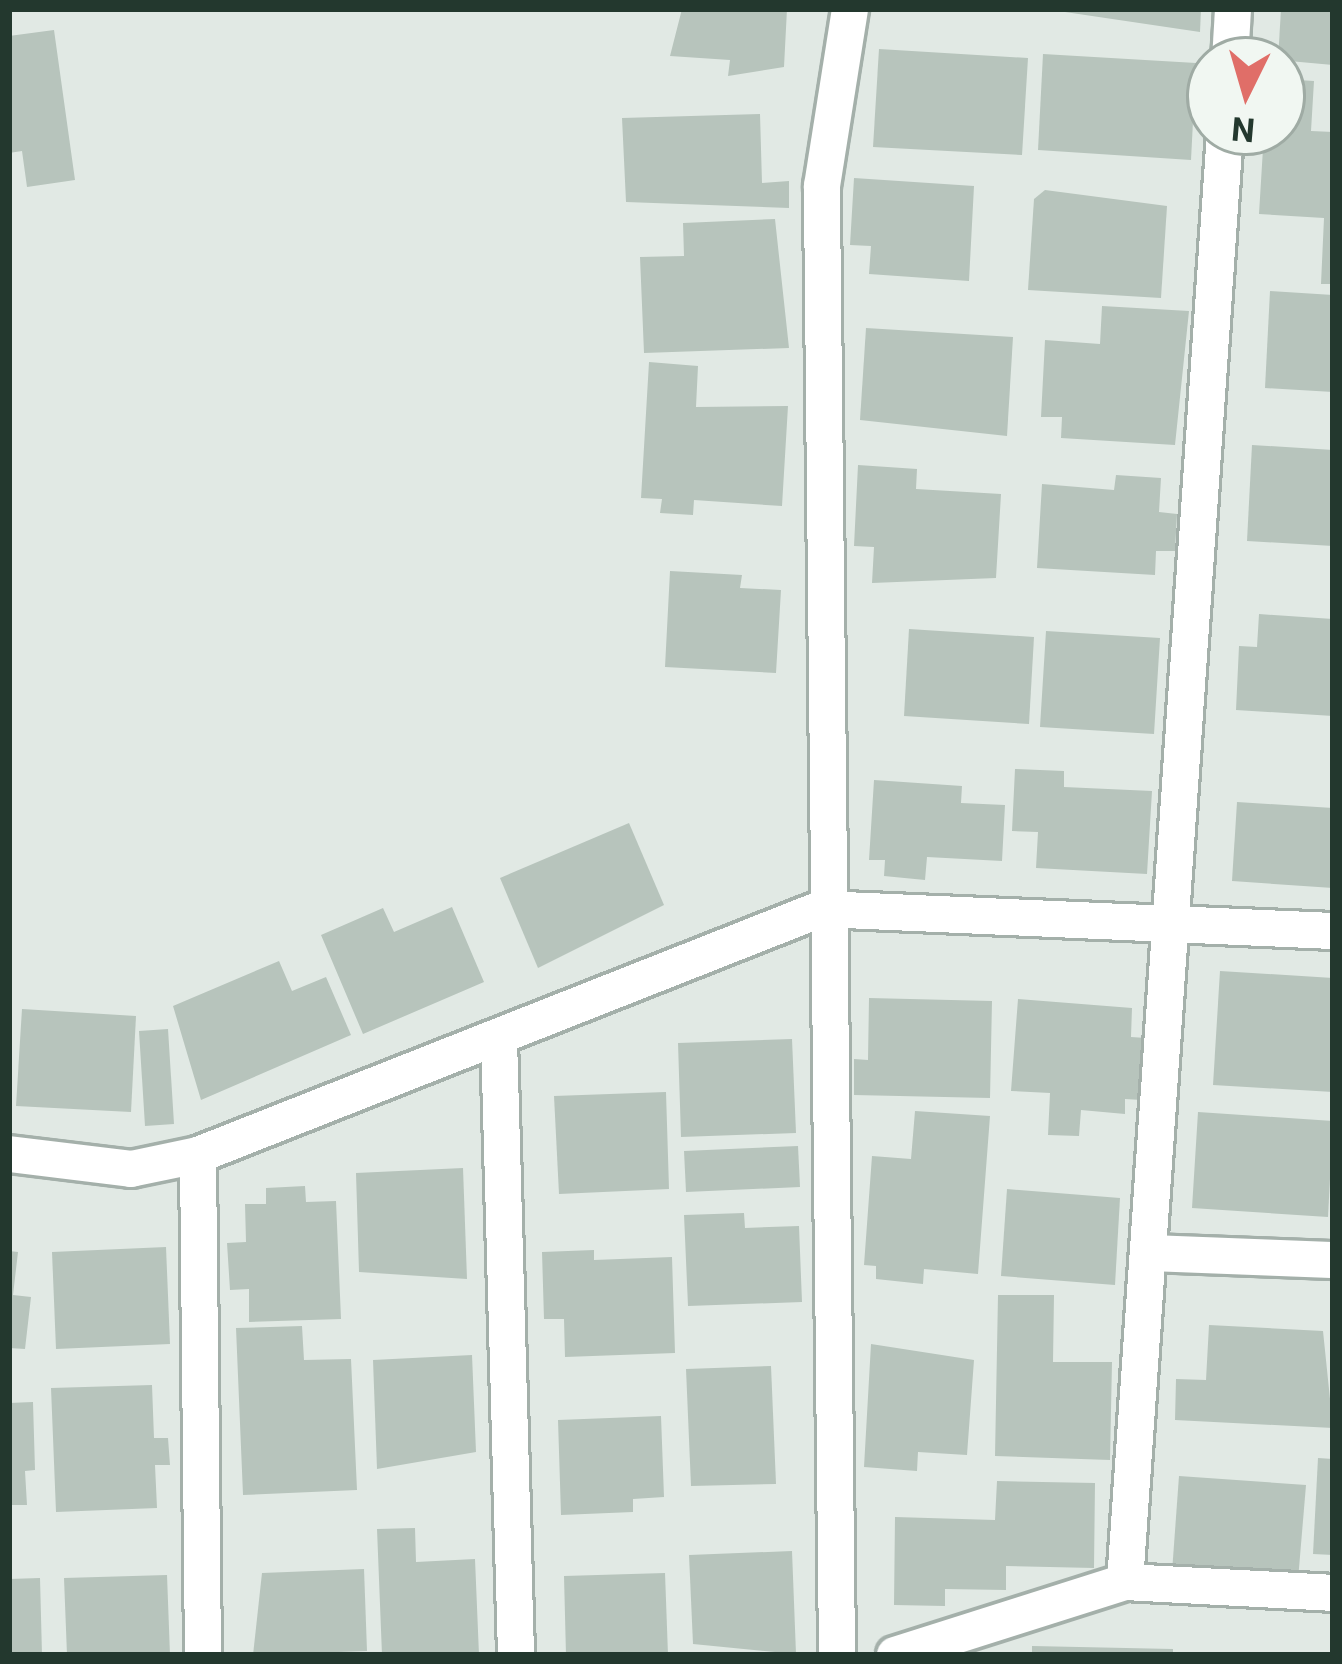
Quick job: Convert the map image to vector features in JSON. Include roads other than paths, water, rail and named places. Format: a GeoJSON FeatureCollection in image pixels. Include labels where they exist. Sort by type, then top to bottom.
{"type":"FeatureCollection","features":[{"type":"Feature","properties":{"kind":"street"},"geometry":{"type":"LineString","coordinates":[[837,1655],[821,909],[822,186],[850,9]]}},
{"type":"Feature","properties":{"kind":"street"},"geometry":{"type":"LineString","coordinates":[[1125,1582],[1223,156]]}},
{"type":"Feature","properties":{"kind":"street"},"geometry":{"type":"LineString","coordinates":[[9,1154],[131,1169],[198,1155],[821,909],[1333,931]]}},
{"type":"Feature","properties":{"kind":"street"},"geometry":{"type":"LineString","coordinates":[[499,1038],[516,1655]]}},
{"type":"Feature","properties":{"kind":"street"},"geometry":{"type":"LineString","coordinates":[[198,1155],[203,1655]]}},
{"type":"Feature","properties":{"kind":"street"},"geometry":{"type":"LineString","coordinates":[[1149,1253],[1333,1260]]}},
{"type":"Feature","properties":{"kind":"street"},"geometry":{"type":"LineString","coordinates":[[895,1655],[1125,1582],[1333,1593]]}}]}
